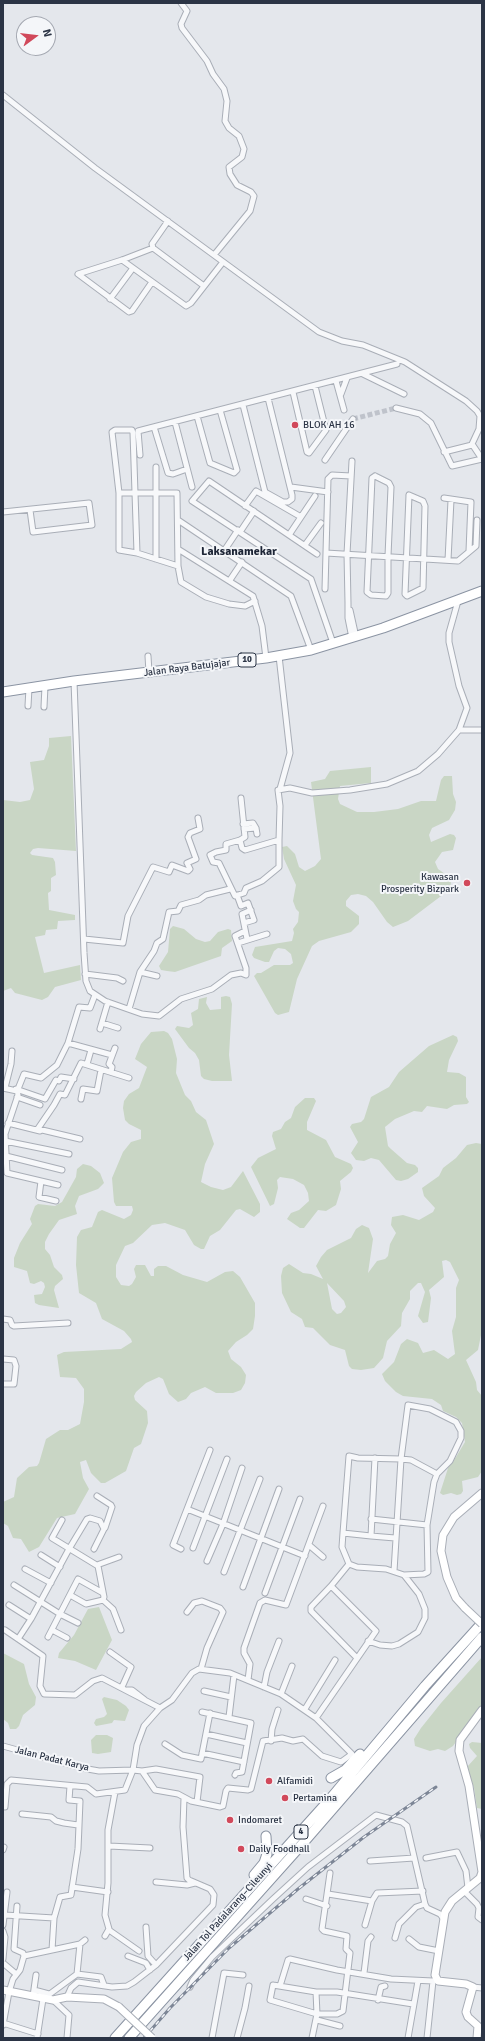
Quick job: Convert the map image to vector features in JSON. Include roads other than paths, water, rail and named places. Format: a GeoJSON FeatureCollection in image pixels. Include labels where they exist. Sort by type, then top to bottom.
{"type":"FeatureCollection","features":[{"type":"Feature","properties":{"kind":"highway","name":"Jalan Raya Batujajar"},"geometry":{"type":"LineString","coordinates":[[3,692],[74,681],[266,658],[311,650],[354,637],[482,591]]}},
{"type":"Feature","properties":{"kind":"highway","name":"Jalan Tol Padalarang–Cileunyi"},"geometry":{"type":"LineString","coordinates":[[115,2038],[330,1799],[482,1623]]}},
{"type":"Feature","properties":{"kind":"highway","name":"Jalan Tol Padalarang–Cileunyi"},"geometry":{"type":"LineString","coordinates":[[129,2038],[310,1836],[482,1637]]}},
{"type":"Feature","properties":{"kind":"highway"},"geometry":{"type":"LineString","coordinates":[[331,1778],[349,1766],[390,1722],[402,1714]]}},
{"type":"Feature","properties":{"kind":"highway"},"geometry":{"type":"LineString","coordinates":[[216,1925],[223,1912],[264,1863],[267,1854],[266,1836]]}},
{"type":"Feature","properties":{"kind":"street"},"geometry":{"type":"LineString","coordinates":[[181,3],[187,11],[181,22],[182,28],[207,61],[213,74],[224,88],[227,101],[225,121],[229,128],[239,136],[244,149],[242,157],[229,167],[230,174],[237,185],[254,196],[252,206],[246,216],[214,255]]}},
{"type":"Feature","properties":{"kind":"street"},"geometry":{"type":"LineString","coordinates":[[3,95],[95,168],[319,332],[342,341],[363,345],[405,362],[466,401],[477,411],[480,420],[479,429],[472,445]]}},
{"type":"Feature","properties":{"kind":"street"},"geometry":{"type":"LineString","coordinates":[[153,248],[152,244],[168,221]]}},
{"type":"Feature","properties":{"kind":"street"},"geometry":{"type":"LineString","coordinates":[[152,282],[130,311],[127,311],[78,274],[153,248]]}},
{"type":"Feature","properties":{"kind":"street"},"geometry":{"type":"LineString","coordinates":[[153,248],[204,286]]}},
{"type":"Feature","properties":{"kind":"street"},"geometry":{"type":"LineString","coordinates":[[122,260],[186,306],[191,303],[223,262]]}},
{"type":"Feature","properties":{"kind":"street"},"geometry":{"type":"LineString","coordinates":[[110,299],[133,268]]}},
{"type":"Feature","properties":{"kind":"street"},"geometry":{"type":"LineString","coordinates":[[140,455],[137,432],[397,364]]}},
{"type":"Feature","properties":{"kind":"street"},"geometry":{"type":"LineString","coordinates":[[363,374],[404,394]]}},
{"type":"Feature","properties":{"kind":"street"},"geometry":{"type":"LineString","coordinates":[[341,394],[347,378]]}},
{"type":"Feature","properties":{"kind":"street"},"geometry":{"type":"LineString","coordinates":[[336,381],[341,394],[344,410]]}},
{"type":"Feature","properties":{"kind":"street"},"geometry":{"type":"LineString","coordinates":[[293,392],[307,452],[309,453],[326,430],[315,386]]}},
{"type":"Feature","properties":{"kind":"street"},"geometry":{"type":"LineString","coordinates":[[243,404],[265,492],[283,502],[288,502],[293,497],[268,398]]}},
{"type":"Feature","properties":{"kind":"street"},"geometry":{"type":"LineString","coordinates":[[396,408],[420,414],[435,427],[444,452],[450,464],[454,466],[482,459],[472,445]]}},
{"type":"Feature","properties":{"kind":"street"},"geometry":{"type":"LineString","coordinates":[[196,416],[209,462],[234,473],[237,470],[220,410]]}},
{"type":"Feature","properties":{"kind":"street"},"geometry":{"type":"LineString","coordinates":[[325,460],[353,419]]}},
{"type":"Feature","properties":{"kind":"street"},"geometry":{"type":"LineString","coordinates":[[175,422],[192,487]]}},
{"type":"Feature","properties":{"kind":"street"},"geometry":{"type":"LineString","coordinates":[[154,427],[168,473],[173,474],[187,469]]}},
{"type":"Feature","properties":{"kind":"street"},"geometry":{"type":"LineString","coordinates":[[137,553],[136,493],[132,430],[112,432],[119,493],[119,550],[137,553],[178,566]]}},
{"type":"Feature","properties":{"kind":"street"},"geometry":{"type":"LineString","coordinates":[[444,452],[472,445]]}},
{"type":"Feature","properties":{"kind":"street"},"geometry":{"type":"LineString","coordinates":[[352,461],[347,554],[348,618],[354,637]]}},
{"type":"Feature","properties":{"kind":"street"},"geometry":{"type":"LineString","coordinates":[[156,467],[156,559]]}},
{"type":"Feature","properties":{"kind":"street"},"geometry":{"type":"LineString","coordinates":[[325,589],[328,479],[330,475],[351,476]]}},
{"type":"Feature","properties":{"kind":"street"},"geometry":{"type":"LineString","coordinates":[[375,476],[391,485],[388,556],[388,593],[385,596],[371,595],[367,592],[368,556],[372,478],[375,476]]}},
{"type":"Feature","properties":{"kind":"street"},"geometry":{"type":"LineString","coordinates":[[317,554],[208,481],[192,500],[311,579],[333,643]]}},
{"type":"Feature","properties":{"kind":"street"},"geometry":{"type":"LineString","coordinates":[[291,487],[328,492]]}},
{"type":"Feature","properties":{"kind":"street"},"geometry":{"type":"LineString","coordinates":[[245,506],[256,491],[300,517]]}},
{"type":"Feature","properties":{"kind":"street"},"geometry":{"type":"LineString","coordinates":[[119,493],[177,493],[178,566],[181,582],[201,595],[229,604],[245,606],[255,601]]}},
{"type":"Feature","properties":{"kind":"street"},"geometry":{"type":"LineString","coordinates":[[409,495],[423,501],[425,506],[424,559],[422,589],[407,596],[405,594],[406,557],[409,495]]}},
{"type":"Feature","properties":{"kind":"street"},"geometry":{"type":"LineString","coordinates":[[289,535],[315,496]]}},
{"type":"Feature","properties":{"kind":"street"},"geometry":{"type":"LineString","coordinates":[[444,498],[471,502],[469,551]]}},
{"type":"Feature","properties":{"kind":"street"},"geometry":{"type":"LineString","coordinates":[[448,560],[451,500]]}},
{"type":"Feature","properties":{"kind":"street"},"geometry":{"type":"LineString","coordinates":[[3,512],[89,503],[92,525],[33,532],[30,510]]}},
{"type":"Feature","properties":{"kind":"street"},"geometry":{"type":"LineString","coordinates":[[224,551],[254,511]]}},
{"type":"Feature","properties":{"kind":"street"},"geometry":{"type":"LineString","coordinates":[[326,553],[458,561],[476,546],[480,521],[470,516]]}},
{"type":"Feature","properties":{"kind":"street"},"geometry":{"type":"LineString","coordinates":[[178,520],[292,597],[311,650]]}},
{"type":"Feature","properties":{"kind":"street"},"geometry":{"type":"LineString","coordinates":[[305,545],[321,523]]}},
{"type":"Feature","properties":{"kind":"street"},"geometry":{"type":"LineString","coordinates":[[178,548],[253,596],[266,658]]}},
{"type":"Feature","properties":{"kind":"street"},"geometry":{"type":"LineString","coordinates":[[230,580],[242,562]]}},
{"type":"Feature","properties":{"kind":"street"},"geometry":{"type":"LineString","coordinates":[[280,789],[290,788],[312,793],[350,790],[388,784],[418,771],[438,754],[459,730],[467,706],[459,686],[449,642],[449,633],[458,600]]}},
{"type":"Feature","properties":{"kind":"street"},"geometry":{"type":"LineString","coordinates":[[148,656],[149,672]]}},
{"type":"Feature","properties":{"kind":"street"},"geometry":{"type":"LineString","coordinates":[[241,798],[245,837],[226,844],[226,850],[210,855],[212,861],[219,863],[233,896],[244,892],[246,888],[262,881],[279,867],[280,806],[278,791],[280,789],[290,753],[278,656]]}},
{"type":"Feature","properties":{"kind":"street"},"geometry":{"type":"LineString","coordinates":[[74,681],[85,974],[89,988],[95,996],[108,1002],[142,1014],[159,1016],[181,999],[212,989],[231,975],[240,973],[246,975],[246,968],[235,935],[245,930]]}},
{"type":"Feature","properties":{"kind":"street"},"geometry":{"type":"LineString","coordinates":[[44,708],[45,686]]}},
{"type":"Feature","properties":{"kind":"street"},"geometry":{"type":"LineString","coordinates":[[28,706],[29,688]]}},
{"type":"Feature","properties":{"kind":"street"},"geometry":{"type":"LineString","coordinates":[[459,730],[482,730]]}},
{"type":"Feature","properties":{"kind":"street"},"geometry":{"type":"LineString","coordinates":[[84,939],[122,944],[128,914],[135,905],[153,867],[169,872],[172,865],[188,871],[190,869],[187,863],[196,859],[188,837],[190,833],[200,829],[198,818]]}},
{"type":"Feature","properties":{"kind":"street"},"geometry":{"type":"LineString","coordinates":[[244,826],[256,828],[257,834]]}},
{"type":"Feature","properties":{"kind":"street"},"geometry":{"type":"LineString","coordinates":[[240,840],[242,848],[246,850],[279,840]]}},
{"type":"Feature","properties":{"kind":"street"},"geometry":{"type":"LineString","coordinates":[[129,1009],[140,972],[154,951],[157,943],[162,942],[168,912],[178,911],[181,905],[199,900],[206,895],[230,888]]}},
{"type":"Feature","properties":{"kind":"street"},"geometry":{"type":"LineString","coordinates":[[237,895],[241,905],[248,903],[254,920],[244,923]]}},
{"type":"Feature","properties":{"kind":"street"},"geometry":{"type":"LineString","coordinates":[[247,939],[242,913],[251,910]]}},
{"type":"Feature","properties":{"kind":"street"},"geometry":{"type":"LineString","coordinates":[[238,942],[267,934]]}},
{"type":"Feature","properties":{"kind":"street"},"geometry":{"type":"LineString","coordinates":[[140,972],[158,976]]}},
{"type":"Feature","properties":{"kind":"street"},"geometry":{"type":"LineString","coordinates":[[85,974],[117,978],[123,981]]}},
{"type":"Feature","properties":{"kind":"street"},"geometry":{"type":"LineString","coordinates":[[18,1089],[24,1074],[41,1078],[57,1065],[68,1043],[79,1007],[91,1008],[95,996]]}},
{"type":"Feature","properties":{"kind":"street"},"geometry":{"type":"LineString","coordinates":[[100,1029],[108,1002]]}},
{"type":"Feature","properties":{"kind":"street"},"geometry":{"type":"LineString","coordinates":[[102,1023],[118,1028]]}},
{"type":"Feature","properties":{"kind":"street"},"geometry":{"type":"LineString","coordinates":[[68,1043],[112,1055]]}},
{"type":"Feature","properties":{"kind":"street"},"geometry":{"type":"LineString","coordinates":[[111,1072],[112,1066],[109,1064],[114,1048]]}},
{"type":"Feature","properties":{"kind":"street"},"geometry":{"type":"LineString","coordinates":[[87,1064],[91,1050]]}},
{"type":"Feature","properties":{"kind":"street"},"geometry":{"type":"LineString","coordinates":[[12,1051],[11,1064],[4,1088],[18,1089],[44,1098],[56,1080],[59,1081],[61,1077],[74,1078]]}},
{"type":"Feature","properties":{"kind":"street"},"geometry":{"type":"LineString","coordinates":[[37,1130],[60,1094],[65,1095],[80,1063],[128,1078]]}},
{"type":"Feature","properties":{"kind":"street"},"geometry":{"type":"LineString","coordinates":[[80,1099],[83,1089],[97,1091],[101,1070]]}},
{"type":"Feature","properties":{"kind":"street"},"geometry":{"type":"LineString","coordinates":[[11,1089],[17,1091],[17,1097],[8,1123],[5,1141],[8,1173],[58,1185]]}},
{"type":"Feature","properties":{"kind":"street"},"geometry":{"type":"LineString","coordinates":[[17,1097],[40,1105]]}},
{"type":"Feature","properties":{"kind":"street"},"geometry":{"type":"LineString","coordinates":[[8,1123],[48,1133]]}},
{"type":"Feature","properties":{"kind":"street"},"geometry":{"type":"LineString","coordinates":[[37,1130],[80,1139]]}},
{"type":"Feature","properties":{"kind":"street"},"geometry":{"type":"LineString","coordinates":[[5,1141],[69,1154]]}},
{"type":"Feature","properties":{"kind":"street"},"geometry":{"type":"LineString","coordinates":[[6,1156],[62,1170]]}},
{"type":"Feature","properties":{"kind":"street"},"geometry":{"type":"LineString","coordinates":[[41,1181],[38,1197],[56,1201]]}},
{"type":"Feature","properties":{"kind":"street"},"geometry":{"type":"LineString","coordinates":[[3,1319],[10,1320],[14,1326],[68,1323]]}},
{"type":"Feature","properties":{"kind":"street"},"geometry":{"type":"LineString","coordinates":[[3,1359],[14,1360],[16,1366],[14,1384],[3,1384]]}},
{"type":"Feature","properties":{"kind":"street"},"geometry":{"type":"LineString","coordinates":[[394,1570],[395,1538],[398,1521],[402,1458],[408,1405],[436,1411],[456,1422],[461,1431],[461,1438],[450,1461],[437,1474],[430,1501],[427,1525],[428,1572],[424,1574],[404,1575]]}},
{"type":"Feature","properties":{"kind":"street"},"geometry":{"type":"LineString","coordinates":[[181,1549],[173,1545],[210,1450]]}},
{"type":"Feature","properties":{"kind":"street"},"geometry":{"type":"LineString","coordinates":[[368,1641],[380,1645],[392,1646],[399,1644],[418,1632],[425,1618],[424,1605],[419,1594],[404,1575],[394,1570],[357,1567],[349,1564],[342,1547],[349,1456],[402,1458],[417,1462],[437,1474]]}},
{"type":"Feature","properties":{"kind":"street"},"geometry":{"type":"LineString","coordinates":[[371,1536],[374,1458]]}},
{"type":"Feature","properties":{"kind":"street"},"geometry":{"type":"LineString","coordinates":[[193,1548],[227,1459]]}},
{"type":"Feature","properties":{"kind":"street"},"geometry":{"type":"LineString","coordinates":[[207,1561],[223,1524],[242,1468]]}},
{"type":"Feature","properties":{"kind":"street"},"geometry":{"type":"LineString","coordinates":[[224,1572],[260,1479]]}},
{"type":"Feature","properties":{"kind":"street"},"geometry":{"type":"LineString","coordinates":[[242,1587],[279,1489]]}},
{"type":"Feature","properties":{"kind":"street"},"geometry":{"type":"LineString","coordinates":[[482,1493],[454,1517],[443,1535],[441,1551],[447,1577],[456,1598],[482,1623]]}},
{"type":"Feature","properties":{"kind":"street"},"geometry":{"type":"LineString","coordinates":[[94,1549],[104,1529],[112,1507],[111,1504],[97,1496]]}},
{"type":"Feature","properties":{"kind":"street"},"geometry":{"type":"LineString","coordinates":[[265,1593],[300,1499]]}},
{"type":"Feature","properties":{"kind":"street"},"geometry":{"type":"LineString","coordinates":[[248,1680],[250,1664],[244,1653],[244,1648],[260,1603],[265,1600],[286,1606],[323,1506]]}},
{"type":"Feature","properties":{"kind":"street"},"geometry":{"type":"LineString","coordinates":[[187,1509],[305,1556]]}},
{"type":"Feature","properties":{"kind":"street"},"geometry":{"type":"LineString","coordinates":[[18,1638],[31,1619],[87,1519],[90,1518],[100,1521],[104,1529]]}},
{"type":"Feature","properties":{"kind":"street"},"geometry":{"type":"LineString","coordinates":[[371,1519],[427,1525]]}},
{"type":"Feature","properties":{"kind":"street"},"geometry":{"type":"LineString","coordinates":[[62,1520],[52,1538],[97,1565],[103,1600],[113,1609],[121,1630]]}},
{"type":"Feature","properties":{"kind":"street"},"geometry":{"type":"LineString","coordinates":[[343,1533],[395,1538]]}},
{"type":"Feature","properties":{"kind":"street"},"geometry":{"type":"LineString","coordinates":[[309,1545],[323,1557]]}},
{"type":"Feature","properties":{"kind":"street"},"geometry":{"type":"LineString","coordinates":[[41,1555],[60,1567]]}},
{"type":"Feature","properties":{"kind":"street"},"geometry":{"type":"LineString","coordinates":[[97,1565],[119,1557]]}},
{"type":"Feature","properties":{"kind":"street"},"geometry":{"type":"LineString","coordinates":[[349,1564],[311,1607],[311,1611],[356,1657]]}},
{"type":"Feature","properties":{"kind":"street"},"geometry":{"type":"LineString","coordinates":[[25,1569],[51,1583]]}},
{"type":"Feature","properties":{"kind":"street"},"geometry":{"type":"LineString","coordinates":[[48,1638],[80,1578],[103,1593]]}},
{"type":"Feature","properties":{"kind":"street"},"geometry":{"type":"LineString","coordinates":[[14,1585],[60,1614],[78,1623]]}},
{"type":"Feature","properties":{"kind":"street"},"geometry":{"type":"LineString","coordinates":[[316,1718],[356,1657],[376,1633],[375,1630],[331,1586]]}},
{"type":"Feature","properties":{"kind":"street"},"geometry":{"type":"LineString","coordinates":[[70,1595],[86,1604],[103,1600]]}},
{"type":"Feature","properties":{"kind":"street"},"geometry":{"type":"LineString","coordinates":[[187,1612],[194,1604],[202,1601],[220,1608],[223,1612],[207,1648],[202,1669]]}},
{"type":"Feature","properties":{"kind":"street"},"geometry":{"type":"LineString","coordinates":[[9,1605],[31,1619]]}},
{"type":"Feature","properties":{"kind":"street"},"geometry":{"type":"LineString","coordinates":[[5,1630],[43,1656],[40,1686],[44,1694],[75,1696],[93,1681],[102,1678],[132,1690],[145,1700],[160,1708]]}},
{"type":"Feature","properties":{"kind":"street"},"geometry":{"type":"LineString","coordinates":[[52,1630],[67,1638]]}},
{"type":"Feature","properties":{"kind":"street"},"geometry":{"type":"LineString","coordinates":[[264,1687],[268,1667],[279,1641]]}},
{"type":"Feature","properties":{"kind":"street"},"geometry":{"type":"LineString","coordinates":[[110,1652],[131,1667],[124,1688]]}},
{"type":"Feature","properties":{"kind":"street"},"geometry":{"type":"LineString","coordinates":[[305,1710],[335,1660]]}},
{"type":"Feature","properties":{"kind":"street"},"geometry":{"type":"LineString","coordinates":[[281,1694],[292,1666]]}},
{"type":"Feature","properties":{"kind":"street"},"geometry":{"type":"LineString","coordinates":[[5,1807],[7,1784],[11,1780],[87,1787],[96,1794],[125,1790],[133,1770],[136,1745],[148,1720],[160,1708],[172,1700],[194,1671],[202,1669],[234,1675],[281,1694],[316,1718],[352,1754],[343,1762],[322,1756],[302,1739],[293,1741],[282,1738],[262,1742],[251,1789],[228,1788],[223,1806],[220,1807],[184,1798],[181,1795],[155,1790],[142,1771]]}},
{"type":"Feature","properties":{"kind":"street"},"geometry":{"type":"LineString","coordinates":[[228,1717],[234,1675]]}},
{"type":"Feature","properties":{"kind":"street"},"geometry":{"type":"LineString","coordinates":[[204,1691],[231,1697]]}},
{"type":"Feature","properties":{"kind":"street"},"geometry":{"type":"LineString","coordinates":[[271,1741],[272,1729],[278,1710]]}},
{"type":"Feature","properties":{"kind":"street"},"geometry":{"type":"LineString","coordinates":[[427,2038],[443,1918],[452,1901],[480,1878],[482,1872],[469,1786],[459,1751],[460,1740],[482,1710]]}},
{"type":"Feature","properties":{"kind":"street"},"geometry":{"type":"LineString","coordinates":[[202,1712],[251,1723],[242,1772],[236,1773],[235,1775]]}},
{"type":"Feature","properties":{"kind":"street"},"geometry":{"type":"LineString","coordinates":[[165,1744],[182,1755],[194,1759],[201,1759],[210,1713]]}},
{"type":"Feature","properties":{"kind":"street"},"geometry":{"type":"LineString","coordinates":[[206,1734],[247,1743]]}},
{"type":"Feature","properties":{"kind":"street","name":"Jalan Padat Karya"},"geometry":{"type":"LineString","coordinates":[[3,1746],[82,1768],[99,1771],[142,1771],[156,1769],[200,1776],[197,1802]]}},
{"type":"Feature","properties":{"kind":"street"},"geometry":{"type":"LineString","coordinates":[[202,1753],[244,1762]]}},
{"type":"Feature","properties":{"kind":"street"},"geometry":{"type":"LineString","coordinates":[[52,1950],[54,1918],[61,1896],[71,1896],[78,1848],[80,1801],[69,1800],[70,1786]]}},
{"type":"Feature","properties":{"kind":"street"},"geometry":{"type":"LineString","coordinates":[[115,1792],[109,1820],[108,1892],[104,1915],[109,1930],[139,1951]]}},
{"type":"Feature","properties":{"kind":"street"},"geometry":{"type":"LineString","coordinates":[[67,1997],[71,1988],[78,1982],[112,1987],[127,1986],[156,1965],[213,1905],[214,1895],[210,1889],[187,1878],[183,1827],[184,1798]]}},
{"type":"Feature","properties":{"kind":"street"},"geometry":{"type":"LineString","coordinates":[[22,1814],[51,1817],[64,1824],[78,1825]]}},
{"type":"Feature","properties":{"kind":"street"},"geometry":{"type":"LineString","coordinates":[[190,1986],[193,1980],[212,1957],[273,1898],[308,1867],[376,1816],[405,1824],[425,1904],[427,1908],[440,1914],[443,1918]]}},
{"type":"Feature","properties":{"kind":"street"},"geometry":{"type":"LineString","coordinates":[[109,1846],[150,1848]]}},
{"type":"Feature","properties":{"kind":"street"},"geometry":{"type":"LineString","coordinates":[[426,1858],[457,1852],[466,1871],[466,1890],[477,1904],[479,1908],[478,1917],[482,1920]]}},
{"type":"Feature","properties":{"kind":"street"},"geometry":{"type":"LineString","coordinates":[[370,1861],[414,1858]]}},
{"type":"Feature","properties":{"kind":"street"},"geometry":{"type":"LineString","coordinates":[[317,2017],[342,2012],[350,1953],[346,1949],[347,1936],[324,1931],[322,1929],[327,1906],[330,1873]]}},
{"type":"Feature","properties":{"kind":"street"},"geometry":{"type":"LineString","coordinates":[[156,1882],[186,1885],[195,1883]]}},
{"type":"Feature","properties":{"kind":"street"},"geometry":{"type":"LineString","coordinates":[[72,1887],[108,1892]]}},
{"type":"Feature","properties":{"kind":"street"},"geometry":{"type":"LineString","coordinates":[[365,1925],[376,1893],[422,1891]]}},
{"type":"Feature","properties":{"kind":"street"},"geometry":{"type":"LineString","coordinates":[[3,1925],[7,1892]]}},
{"type":"Feature","properties":{"kind":"street"},"geometry":{"type":"LineString","coordinates":[[328,1894],[372,1901]]}},
{"type":"Feature","properties":{"kind":"street"},"geometry":{"type":"LineString","coordinates":[[306,1899],[327,1906]]}},
{"type":"Feature","properties":{"kind":"street"},"geometry":{"type":"LineString","coordinates":[[395,1938],[399,1924],[416,1907],[425,1904]]}},
{"type":"Feature","properties":{"kind":"street"},"geometry":{"type":"LineString","coordinates":[[17,1906],[14,1949],[23,1953],[24,1956]]}},
{"type":"Feature","properties":{"kind":"street"},"geometry":{"type":"LineString","coordinates":[[5,1915],[54,1918]]}},
{"type":"Feature","properties":{"kind":"street"},"geometry":{"type":"LineString","coordinates":[[146,1927],[148,1956],[156,1965]]}},
{"type":"Feature","properties":{"kind":"street"},"geometry":{"type":"LineString","coordinates":[[105,1936],[109,1930]]}},
{"type":"Feature","properties":{"kind":"street"},"geometry":{"type":"LineString","coordinates":[[3,1931],[6,1937],[3,1959]]}},
{"type":"Feature","properties":{"kind":"street"},"geometry":{"type":"LineString","coordinates":[[364,1973],[368,1941],[371,1937]]}},
{"type":"Feature","properties":{"kind":"street"},"geometry":{"type":"LineString","coordinates":[[409,1939],[419,1947],[439,1951]]}},
{"type":"Feature","properties":{"kind":"street"},"geometry":{"type":"LineString","coordinates":[[24,1956],[80,1944],[85,1940]]}},
{"type":"Feature","properties":{"kind":"street"},"geometry":{"type":"LineString","coordinates":[[24,1956],[20,1970],[6,1991],[3,2024],[38,2036],[48,1998],[77,1974],[80,1944]]}},
{"type":"Feature","properties":{"kind":"street"},"geometry":{"type":"LineString","coordinates":[[128,1956],[146,1964],[150,1970]]}},
{"type":"Feature","properties":{"kind":"street"},"geometry":{"type":"LineString","coordinates":[[280,1986],[289,1959],[348,1972],[364,1973],[391,1979],[418,1981],[435,1980],[466,1984],[473,1987],[482,1988]]}},
{"type":"Feature","properties":{"kind":"street"},"geometry":{"type":"LineString","coordinates":[[3,1963],[16,1974]]}},
{"type":"Feature","properties":{"kind":"street"},"geometry":{"type":"LineString","coordinates":[[212,2038],[224,1973],[243,1975]]}},
{"type":"Feature","properties":{"kind":"street"},"geometry":{"type":"LineString","coordinates":[[77,1974],[101,1977],[104,1985]]}},
{"type":"Feature","properties":{"kind":"street"},"geometry":{"type":"LineString","coordinates":[[33,1993],[36,1975]]}},
{"type":"Feature","properties":{"kind":"street"},"geometry":{"type":"LineString","coordinates":[[408,2038],[418,1981]]}},
{"type":"Feature","properties":{"kind":"street"},"geometry":{"type":"LineString","coordinates":[[340,2026],[270,2000],[273,1985],[413,2004]]}},
{"type":"Feature","properties":{"kind":"street"},"geometry":{"type":"LineString","coordinates":[[237,2038],[246,2008],[249,1986]]}},
{"type":"Feature","properties":{"kind":"street"},"geometry":{"type":"LineString","coordinates":[[378,2000],[381,1987],[385,1986]]}},
{"type":"Feature","properties":{"kind":"street"},"geometry":{"type":"LineString","coordinates":[[473,1987],[466,2013],[480,2027],[477,2038]]}},
{"type":"Feature","properties":{"kind":"street"},"geometry":{"type":"LineString","coordinates":[[6,1991],[33,1993],[48,1998],[69,2015],[67,2038]]}},
{"type":"Feature","properties":{"kind":"street"},"geometry":{"type":"LineString","coordinates":[[312,2038],[317,2017],[316,1992]]}},
{"type":"Feature","properties":{"kind":"street"},"geometry":{"type":"LineString","coordinates":[[48,1998],[67,1997],[104,1999],[119,2007],[152,2038]]}},
{"type":"Feature","properties":{"kind":"tunnel"},"geometry":{"type":"LineString","coordinates":[[353,419],[396,408]]}},
{"type":"Feature","properties":{"kind":"railway"},"geometry":{"type":"LineString","coordinates":[[144,2038],[170,2008],[229,1948],[298,1889],[364,1837],[436,1787]]}},
{"type":"Feature","properties":{"kind":"place","name":"BLOK AH 16"},"geometry":{"type":"Point","coordinates":[295,425]}},
{"type":"Feature","properties":{"kind":"place","name":"Kawasan Prosperity Bizpark"},"geometry":{"type":"Point","coordinates":[467,883]}},
{"type":"Feature","properties":{"kind":"place","name":"Alfamidi"},"geometry":{"type":"Point","coordinates":[269,1781]}},
{"type":"Feature","properties":{"kind":"place","name":"Pertamina"},"geometry":{"type":"Point","coordinates":[285,1798]}},
{"type":"Feature","properties":{"kind":"place","name":"Indomaret"},"geometry":{"type":"Point","coordinates":[230,1820]}},
{"type":"Feature","properties":{"kind":"place","name":"Daily Foodhall"},"geometry":{"type":"Point","coordinates":[241,1849]}},
{"type":"Feature","properties":{"kind":"district","name":"Laksanamekar"},"geometry":{"type":"Point","coordinates":[239,552]}}]}
